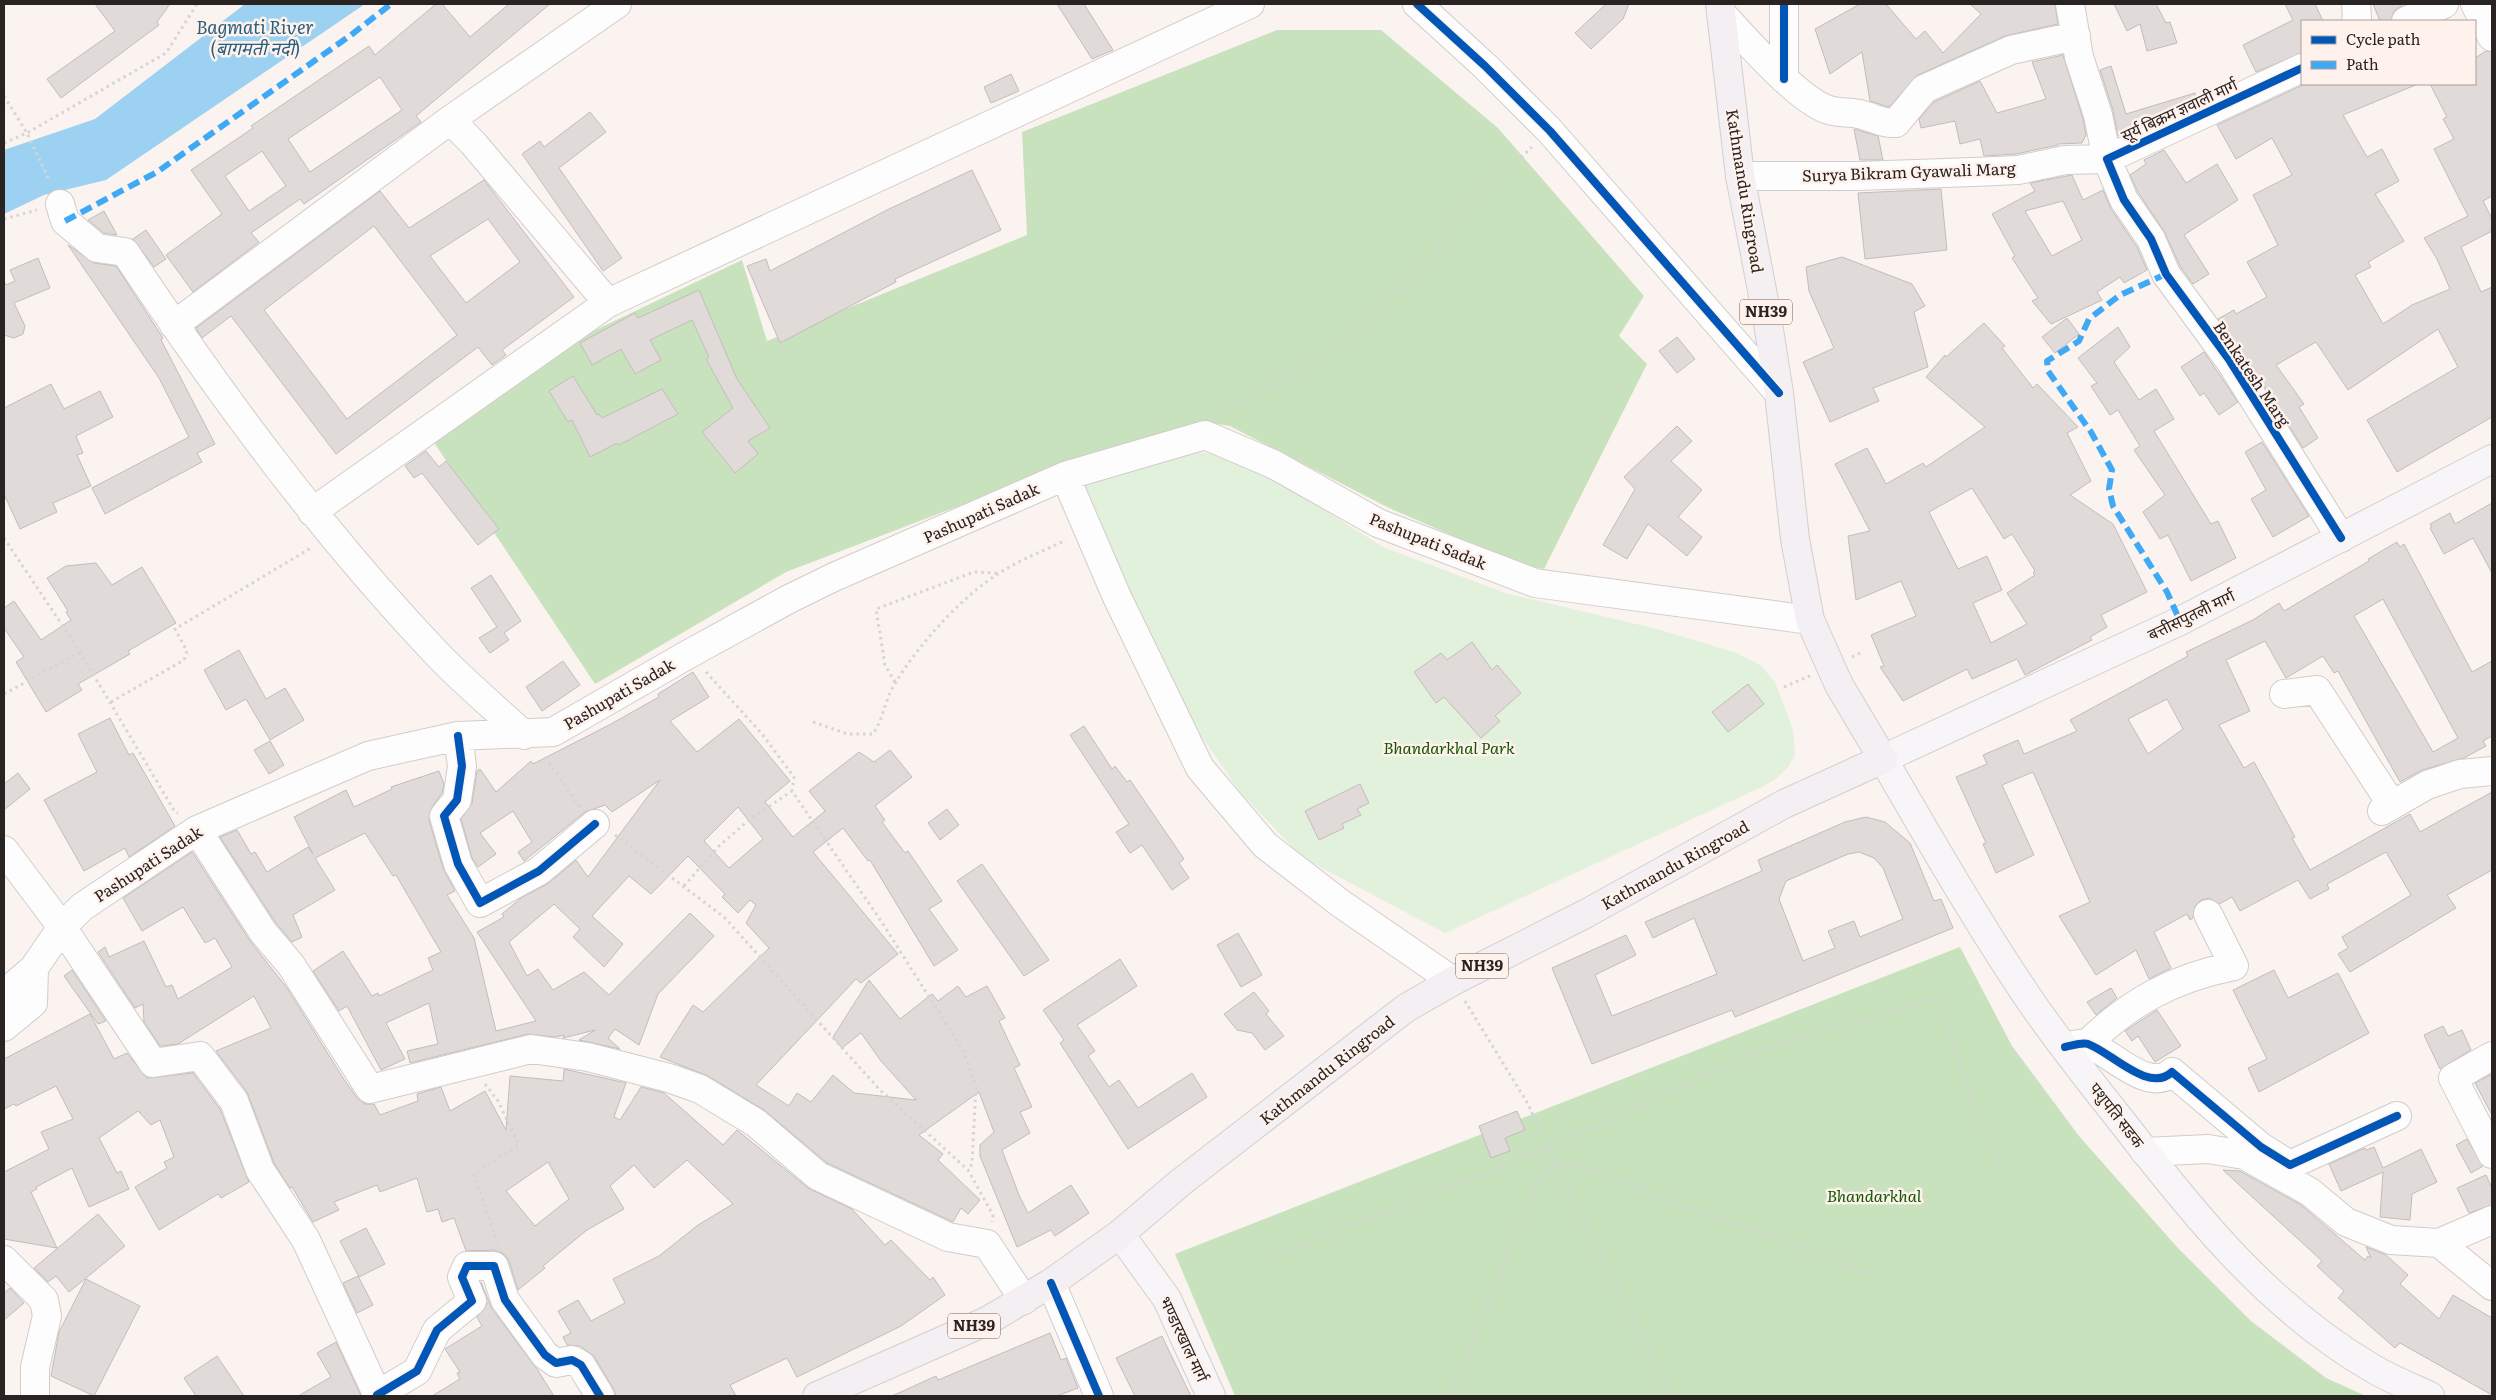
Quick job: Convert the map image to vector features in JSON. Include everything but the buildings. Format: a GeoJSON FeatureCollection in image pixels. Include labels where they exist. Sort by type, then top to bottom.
{"type":"FeatureCollection","features":[{"type":"Feature","properties":{"kind":"highway","name":"Kathmandu Ringroad"},"geometry":{"type":"LineString","coordinates":[[817,1396],[987,1321],[1051,1283],[1120,1234],[1181,1182],[1406,1008],[1452,981],[1587,913],[1784,804],[1883,759],[1839,685],[1810,620],[1795,539],[1778,393],[1766,311],[1740,176],[1720,8]]}},
{"type":"Feature","properties":{"kind":"main road","name":"बत्तीसपुतली मार्ग"},"geometry":{"type":"LineString","coordinates":[[1883,759],[2180,621],[2492,459]]}},
{"type":"Feature","properties":{"kind":"main road","name":"पशुपति सडक"},"geometry":{"type":"LineString","coordinates":[[1883,759],[1960,892],[2026,994],[2076,1045],[2145,1152],[2218,1240],[2258,1282],[2300,1318],[2372,1369],[2430,1396]]}},
{"type":"Feature","properties":{"kind":"main road","name":"भण्डारखाल मार्ग"},"geometry":{"type":"LineString","coordinates":[[1120,1234],[1167,1299],[1211,1396]]}},
{"type":"Feature","properties":{"kind":"street"},"geometry":{"type":"LineString","coordinates":[[174,325],[450,120],[617,4]]}},
{"type":"Feature","properties":{"kind":"street"},"geometry":{"type":"LineString","coordinates":[[312,512],[608,303],[1250,4]]}},
{"type":"Feature","properties":{"kind":"street"},"geometry":{"type":"LineString","coordinates":[[1417,4],[1485,66],[1550,131],[1778,393]]}},
{"type":"Feature","properties":{"kind":"street"},"geometry":{"type":"LineString","coordinates":[[1784,4],[1784,79]]}},
{"type":"Feature","properties":{"kind":"street"},"geometry":{"type":"LineString","coordinates":[[2070,4],[2079,57],[2098,115],[2107,159]]}},
{"type":"Feature","properties":{"kind":"street"},"geometry":{"type":"LineString","coordinates":[[2356,4],[2357,20]]}},
{"type":"Feature","properties":{"kind":"street"},"geometry":{"type":"LineString","coordinates":[[2408,20],[2444,4]]}},
{"type":"Feature","properties":{"kind":"street"},"geometry":{"type":"LineString","coordinates":[[2475,4],[2492,37]]}},
{"type":"Feature","properties":{"kind":"street"},"geometry":{"type":"LineString","coordinates":[[1720,8],[1784,79],[1828,110],[1860,114],[1885,124],[1896,123],[1924,89],[2011,50],[2076,36]]}},
{"type":"Feature","properties":{"kind":"street","name":"सूर्य बिक्रम ज्ञवाली मार्ग"},"geometry":{"type":"LineString","coordinates":[[2124,200],[2107,159],[2301,68]]}},
{"type":"Feature","properties":{"kind":"street"},"geometry":{"type":"LineString","coordinates":[[450,120],[473,143],[608,303]]}},
{"type":"Feature","properties":{"kind":"street","name":"Surya Bikram Gyawali Marg"},"geometry":{"type":"LineString","coordinates":[[1740,176],[1858,176],[2018,170],[2065,160],[2107,159]]}},
{"type":"Feature","properties":{"kind":"street","name":"Benkatesh Marg"},"geometry":{"type":"LineString","coordinates":[[2124,200],[2151,239],[2166,274],[2230,361],[2341,538]]}},
{"type":"Feature","properties":{"kind":"street"},"geometry":{"type":"LineString","coordinates":[[60,204],[65,221],[97,248],[124,252],[174,325],[312,512],[439,655],[524,735]]}},
{"type":"Feature","properties":{"kind":"street","name":"Pashupati Sadak"},"geometry":{"type":"LineString","coordinates":[[4,994],[34,968],[62,928],[82,907],[197,830],[368,756],[458,736],[524,735],[553,732],[687,654],[834,577],[1065,476],[1205,435],[1272,464],[1378,523],[1535,583],[1810,620]]}},
{"type":"Feature","properties":{"kind":"street"},"geometry":{"type":"LineString","coordinates":[[1065,476],[1129,622],[1200,768],[1265,845],[1340,902],[1452,981]]}},
{"type":"Feature","properties":{"kind":"street"},"geometry":{"type":"LineString","coordinates":[[2284,694],[2318,690],[2387,808],[2427,785],[2452,776],[2492,771]]}},
{"type":"Feature","properties":{"kind":"street"},"geometry":{"type":"LineString","coordinates":[[458,736],[462,766],[457,800],[444,816],[458,864],[480,903],[539,870],[594,824]]}},
{"type":"Feature","properties":{"kind":"street"},"geometry":{"type":"LineString","coordinates":[[197,830],[263,932],[291,965],[370,1090],[531,1049],[588,1057],[669,1078],[700,1089],[756,1123],[818,1176],[948,1237],[987,1244],[1024,1300]]}},
{"type":"Feature","properties":{"kind":"street"},"geometry":{"type":"LineString","coordinates":[[4,850],[62,928],[153,1063],[200,1056],[234,1101],[260,1170],[306,1240],[377,1395],[417,1371],[437,1330],[472,1301],[462,1277],[467,1266],[494,1266],[505,1300],[545,1355],[556,1363],[572,1360],[581,1364],[600,1396]]}},
{"type":"Feature","properties":{"kind":"street"},"geometry":{"type":"LineString","coordinates":[[2208,914],[2234,966],[2204,972],[2155,991],[2076,1045],[2148,1079],[2168,1076],[2172,1072],[2261,1147],[2290,1164],[2396,1116]]}},
{"type":"Feature","properties":{"kind":"street"},"geometry":{"type":"LineString","coordinates":[[4,1027],[34,1003],[34,968]]}},
{"type":"Feature","properties":{"kind":"street"},"geometry":{"type":"LineString","coordinates":[[2492,1056],[2453,1078],[2492,1154]]}},
{"type":"Feature","properties":{"kind":"street"},"geometry":{"type":"LineString","coordinates":[[2145,1152],[2208,1149],[2244,1155],[2310,1192],[2346,1222],[2391,1240],[2439,1243],[2492,1220]]}},
{"type":"Feature","properties":{"kind":"street"},"geometry":{"type":"LineString","coordinates":[[2439,1243],[2492,1286]]}},
{"type":"Feature","properties":{"kind":"street"},"geometry":{"type":"LineString","coordinates":[[4,1260],[44,1300],[47,1316],[35,1367],[35,1396]]}},
{"type":"Feature","properties":{"kind":"street"},"geometry":{"type":"LineString","coordinates":[[1051,1283],[1100,1396]]}},
{"type":"Feature","properties":{"kind":"path"},"geometry":{"type":"LineString","coordinates":[[4,143],[27,134],[166,53],[197,4]]}},
{"type":"Feature","properties":{"kind":"path"},"geometry":{"type":"LineString","coordinates":[[4,96],[27,134],[60,204],[4,219]]}},
{"type":"Feature","properties":{"kind":"path"},"geometry":{"type":"LineString","coordinates":[[1205,435],[1204,422],[1326,357],[1432,259],[1458,216],[1550,131]]}},
{"type":"Feature","properties":{"kind":"path"},"geometry":{"type":"LineString","coordinates":[[814,722],[848,734],[873,734],[881,722],[884,707],[895,682],[962,601],[998,573],[1088,528]]}},
{"type":"Feature","properties":{"kind":"path"},"geometry":{"type":"LineString","coordinates":[[111,702],[184,660],[187,651],[175,629],[332,536]]}},
{"type":"Feature","properties":{"kind":"path"},"geometry":{"type":"LineString","coordinates":[[4,538],[80,652],[174,812],[186,814],[197,830]]}},
{"type":"Feature","properties":{"kind":"path"},"geometry":{"type":"LineString","coordinates":[[895,682],[885,665],[876,609],[974,572],[998,573]]}},
{"type":"Feature","properties":{"kind":"path"},"geometry":{"type":"LineString","coordinates":[[4,694],[80,652]]}},
{"type":"Feature","properties":{"kind":"path"},"geometry":{"type":"LineString","coordinates":[[687,654],[755,727],[794,776],[792,791],[881,921],[964,1052],[976,1087],[972,1164],[968,1170]]}},
{"type":"Feature","properties":{"kind":"path"},"geometry":{"type":"LineString","coordinates":[[524,735],[539,748],[594,824],[621,838],[724,917],[880,1090],[968,1170],[993,1215],[987,1244]]}},
{"type":"Feature","properties":{"kind":"path"},"geometry":{"type":"LineString","coordinates":[[684,886],[719,846],[750,819],[792,791]]}},
{"type":"Feature","properties":{"kind":"path"},"geometry":{"type":"LineString","coordinates":[[1452,981],[1528,1104],[1555,1164],[1671,1396]]}},
{"type":"Feature","properties":{"kind":"path"},"geometry":{"type":"LineString","coordinates":[[1278,1254],[1548,1148],[1761,1050],[1930,1000],[1936,1002],[1940,1009],[2000,1172]]}},
{"type":"Feature","properties":{"kind":"path"},"geometry":{"type":"LineString","coordinates":[[471,1064],[498,1101],[519,1145],[474,1174],[497,1241],[494,1266]]}},
{"type":"Feature","properties":{"kind":"path"},"geometry":{"type":"LineString","coordinates":[[1451,1396],[1538,1180],[1555,1164],[1577,1166],[1877,1276]]}},
{"type":"Feature","properties":{"kind":"green space"},"geometry":{"type":"Polygon","coordinates":[[[1277,30],[1381,30],[1498,128],[1644,296],[1619,336],[1647,364],[1544,569],[1518,564],[1389,508],[1230,426],[1204,422],[1069,464],[786,572],[595,684],[433,441],[587,334],[742,260],[767,341],[1027,235],[1022,132],[1277,30]]]}},
{"type":"Feature","properties":{"kind":"green space","name":"Bhandarkhal Park"},"geometry":{"type":"Polygon","coordinates":[[[1215,452],[1247,461],[1383,547],[1505,593],[1657,629],[1737,653],[1760,665],[1775,682],[1793,730],[1795,754],[1789,766],[1778,777],[1764,786],[1445,933],[1303,858],[1240,792],[1185,712],[1076,484],[1190,453],[1215,452]]]}},
{"type":"Feature","properties":{"kind":"green space","name":"Bhandarkhal"},"geometry":{"type":"Polygon","coordinates":[[[1960,947],[2012,1046],[2079,1136],[2176,1246],[2251,1321],[2326,1378],[2366,1396],[1235,1396],[1175,1254],[1960,947]]]}},
{"type":"Feature","properties":{"kind":"water","name":"Bagmati River (बागमती नदी)"},"geometry":{"type":"Polygon","coordinates":[[[245,4],[365,4],[106,180],[44,195],[4,214],[4,150],[95,119],[245,4]]]}},
{"type":"Feature","properties":{"kind":"marked path"},"geometry":{"type":"LineString","coordinates":[[65,221],[157,172],[351,35],[391,4]]}},
{"type":"Feature","properties":{"kind":"marked path"},"geometry":{"type":"LineString","coordinates":[[2166,274],[2120,295],[2089,319],[2079,341],[2047,361],[2048,371],[2091,432],[2112,470],[2109,489],[2113,506],[2167,592],[2180,621]]}},
{"type":"Feature","properties":{"kind":"cycle path"},"geometry":{"type":"LineString","coordinates":[[1417,4],[1485,66],[1550,131],[1779,393]]}},
{"type":"Feature","properties":{"kind":"cycle path"},"geometry":{"type":"LineString","coordinates":[[1784,4],[1784,79]]}},
{"type":"Feature","properties":{"kind":"cycle path"},"geometry":{"type":"LineString","coordinates":[[2301,68],[2107,159],[2124,200],[2151,239],[2166,274],[2230,361],[2341,538]]}},
{"type":"Feature","properties":{"kind":"cycle path"},"geometry":{"type":"LineString","coordinates":[[458,736],[462,766],[457,800],[444,816],[458,864],[480,903],[539,871],[595,824]]}},
{"type":"Feature","properties":{"kind":"cycle path"},"geometry":{"type":"LineString","coordinates":[[2065,1047],[2088,1044],[2141,1075],[2152,1078],[2163,1077],[2172,1072],[2261,1147],[2290,1165],[2397,1116]]}},
{"type":"Feature","properties":{"kind":"cycle path"},"geometry":{"type":"LineString","coordinates":[[377,1395],[417,1371],[437,1330],[472,1301],[462,1277],[467,1266],[494,1266],[505,1300],[545,1355],[556,1363],[572,1360],[581,1365],[600,1396]]}},
{"type":"Feature","properties":{"kind":"cycle path"},"geometry":{"type":"LineString","coordinates":[[1051,1283],[1099,1396]]}}]}
